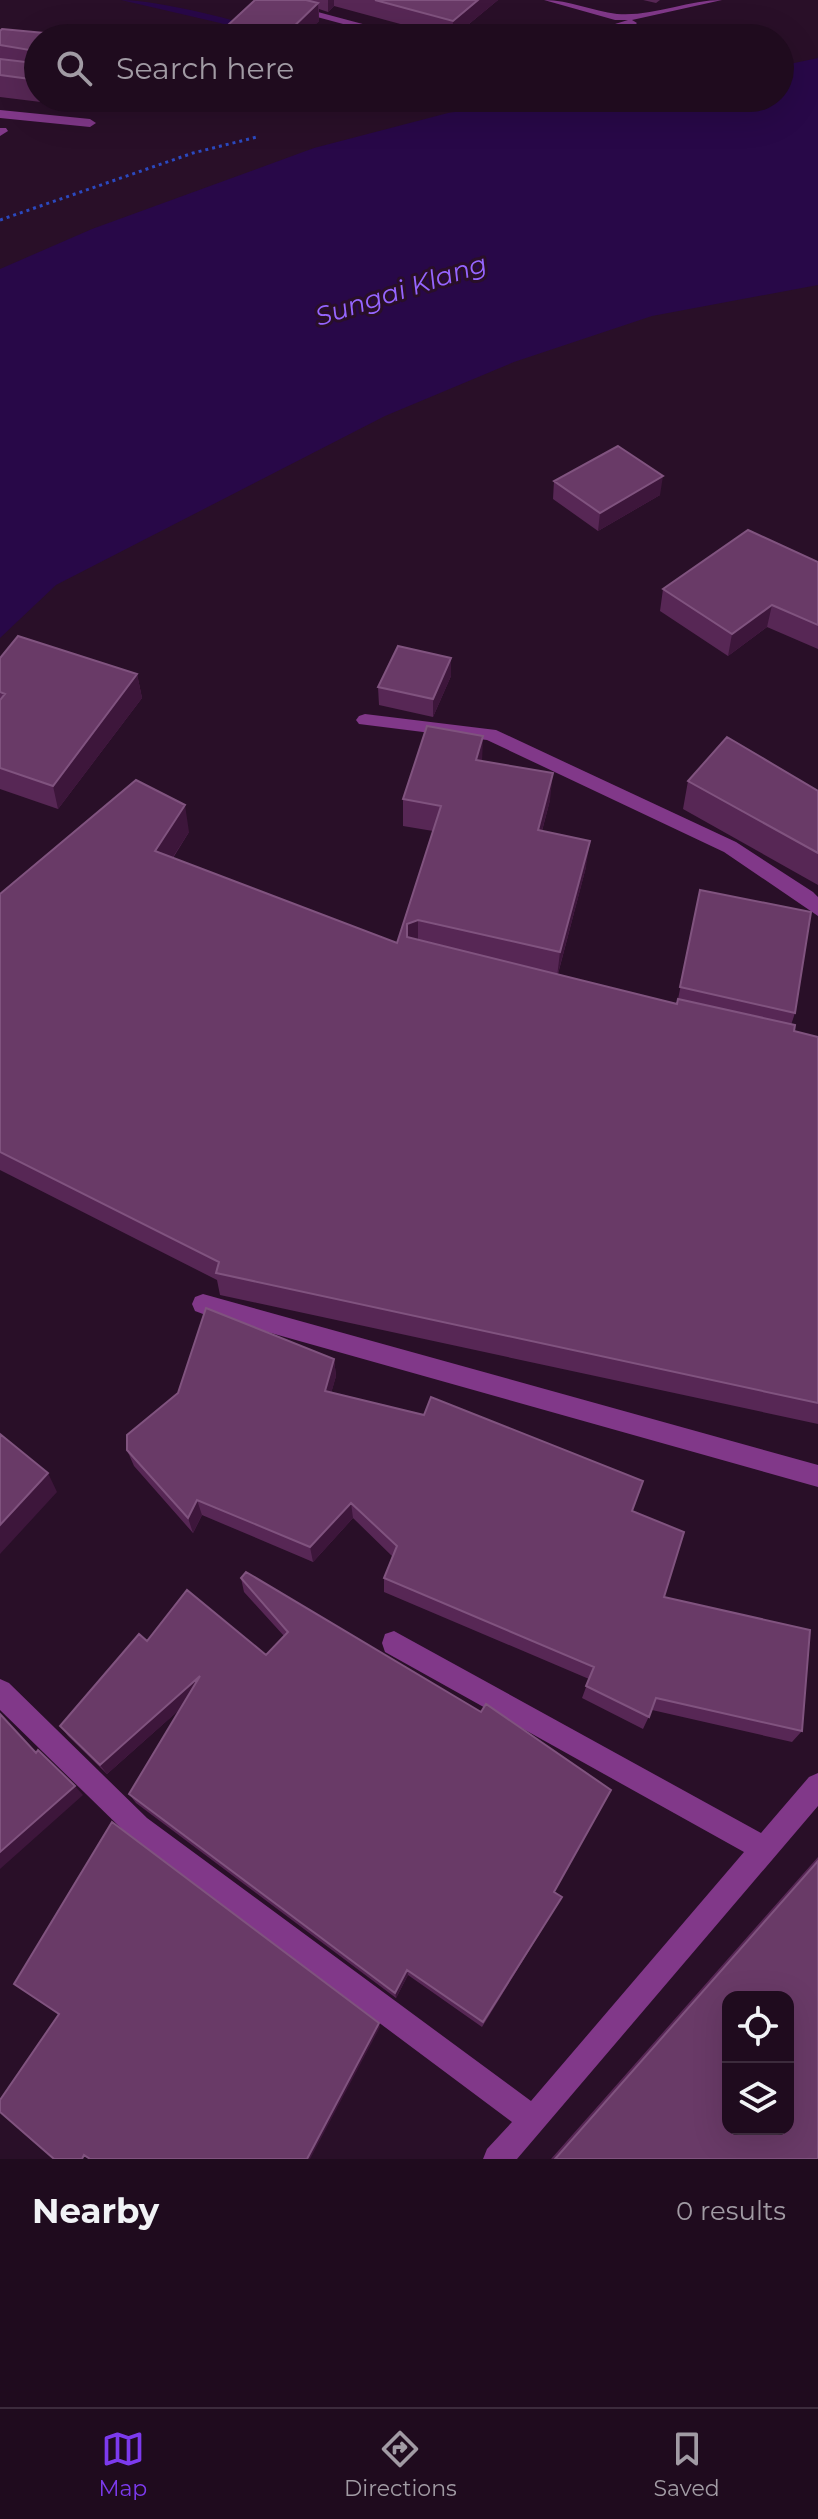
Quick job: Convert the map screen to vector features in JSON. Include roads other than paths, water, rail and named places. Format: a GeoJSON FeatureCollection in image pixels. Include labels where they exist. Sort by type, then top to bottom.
{"type":"FeatureCollection","features":[{"type":"Feature","properties":{"kind":"street"},"geometry":{"type":"LineString","coordinates":[[260,0],[354,24]]}},
{"type":"Feature","properties":{"kind":"street"},"geometry":{"type":"LineString","coordinates":[[550,0],[615,17],[645,15],[716,0]]}},
{"type":"Feature","properties":{"kind":"street"},"geometry":{"type":"LineString","coordinates":[[627,24],[645,15]]}},
{"type":"Feature","properties":{"kind":"street"},"geometry":{"type":"LineString","coordinates":[[0,114],[90,123]]}},
{"type":"Feature","properties":{"kind":"street"},"geometry":{"type":"LineString","coordinates":[[365,720],[490,734],[730,847],[806,897],[818,909]]}},
{"type":"Feature","properties":{"kind":"street"},"geometry":{"type":"LineString","coordinates":[[203,1304],[818,1476]]}},
{"type":"Feature","properties":{"kind":"street"},"geometry":{"type":"LineString","coordinates":[[394,1643],[764,1849]]}},
{"type":"Feature","properties":{"kind":"street"},"geometry":{"type":"LineString","coordinates":[[0,1692],[138,1827],[533,2120]]}},
{"type":"Feature","properties":{"kind":"street"},"geometry":{"type":"LineString","coordinates":[[497,2159],[818,1786]]}},
{"type":"Feature","properties":{"kind":"water","name":"Sungai Klang"},"geometry":{"type":"Polygon","coordinates":[[[818,58],[818,285],[652,316],[514,362],[385,416],[56,585],[0,638],[0,269],[92,229],[314,148],[448,113],[794,112],[794,63],[818,58]]]}},
{"type":"Feature","properties":{"kind":"waterway"},"geometry":{"type":"LineString","coordinates":[[125,0],[232,24]]}}]}
